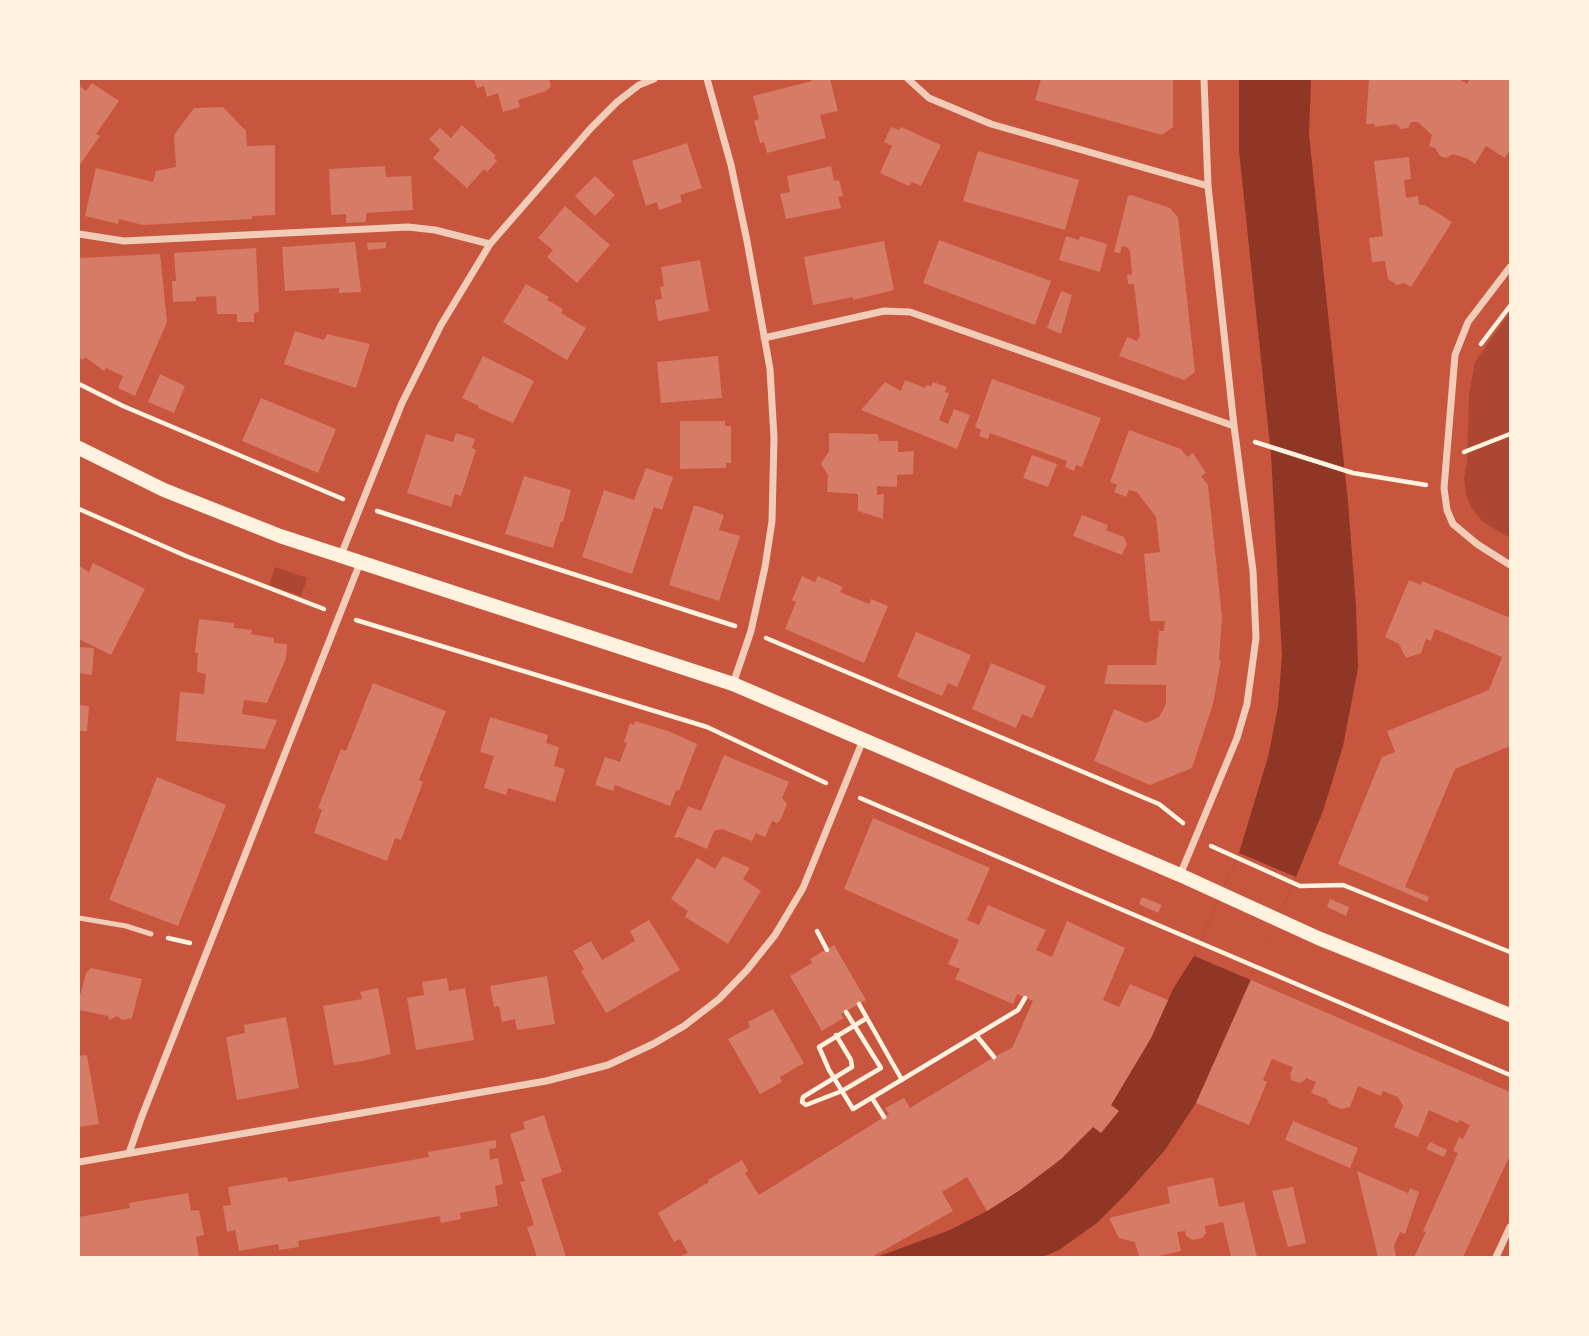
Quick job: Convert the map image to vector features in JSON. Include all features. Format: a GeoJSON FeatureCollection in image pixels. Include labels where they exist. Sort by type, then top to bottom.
{"type":"FeatureCollection","features":[{"type":"Feature","properties":{"kind":"main road"},"geometry":{"type":"LineString","coordinates":[[79,448],[208,509],[360,564],[733,684],[1180,875],[1277,920],[1510,1015]]}},
{"type":"Feature","properties":{"kind":"street"},"geometry":{"type":"LineString","coordinates":[[340,556],[420,366],[453,304],[490,244],[591,128],[617,102],[639,85],[654,79]]}},
{"type":"Feature","properties":{"kind":"street"},"geometry":{"type":"LineString","coordinates":[[707,79],[733,178],[764,338],[773,404],[772,521],[751,631],[733,684]]}},
{"type":"Feature","properties":{"kind":"street"},"geometry":{"type":"LineString","coordinates":[[908,79],[929,98],[991,124],[1208,186]]}},
{"type":"Feature","properties":{"kind":"street"},"geometry":{"type":"LineString","coordinates":[[1180,875],[1237,738],[1247,704],[1254,660],[1256,609],[1254,571],[1234,426],[1208,186],[1204,79]]}},
{"type":"Feature","properties":{"kind":"street"},"geometry":{"type":"LineString","coordinates":[[79,234],[124,241],[408,228],[435,230],[490,244]]}},
{"type":"Feature","properties":{"kind":"street"},"geometry":{"type":"LineString","coordinates":[[1510,267],[1468,322],[1455,355],[1444,488],[1447,510],[1453,524],[1477,544],[1510,565]]}},
{"type":"Feature","properties":{"kind":"street"},"geometry":{"type":"LineString","coordinates":[[764,338],[884,311],[910,312],[1234,426]]}},
{"type":"Feature","properties":{"kind":"street"},"geometry":{"type":"LineString","coordinates":[[130,1153],[142,1115],[360,564]]}},
{"type":"Feature","properties":{"kind":"street"},"geometry":{"type":"LineString","coordinates":[[79,1162],[546,1081],[608,1065],[653,1044],[684,1026],[719,999],[775,935],[803,888],[864,739]]}},
{"type":"Feature","properties":{"kind":"street"},"geometry":{"type":"LineString","coordinates":[[1496,1257],[1510,1227]]}},
{"type":"Feature","properties":{"kind":"lane"},"geometry":{"type":"LineString","coordinates":[[79,918],[126,926],[151,934]]}},
{"type":"Feature","properties":{"kind":"path"},"geometry":{"type":"LineString","coordinates":[[1476,351],[1510,306]]}},
{"type":"Feature","properties":{"kind":"path"},"geometry":{"type":"LineString","coordinates":[[79,384],[123,406],[360,506],[751,631],[1159,804],[1177,816],[1210,846],[1293,883],[1309,887],[1343,885],[1510,952]]}},
{"type":"Feature","properties":{"kind":"path"},"geometry":{"type":"LineString","coordinates":[[1447,457],[1510,435]]}},
{"type":"Feature","properties":{"kind":"path"},"geometry":{"type":"LineString","coordinates":[[1253,442],[1353,473],[1444,488]]}},
{"type":"Feature","properties":{"kind":"path"},"geometry":{"type":"LineString","coordinates":[[79,509],[186,556],[340,615],[707,727],[843,791],[1510,1075]]}},
{"type":"Feature","properties":{"kind":"path"},"geometry":{"type":"LineString","coordinates":[[817,931],[827,950]]}},
{"type":"Feature","properties":{"kind":"path"},"geometry":{"type":"LineString","coordinates":[[151,934],[208,947]]}},
{"type":"Feature","properties":{"kind":"path"},"geometry":{"type":"LineString","coordinates":[[867,1018],[821,1044],[819,1050],[853,1108],[1018,1010],[1025,998]]}},
{"type":"Feature","properties":{"kind":"path"},"geometry":{"type":"LineString","coordinates":[[859,1004],[902,1080]]}},
{"type":"Feature","properties":{"kind":"path"},"geometry":{"type":"LineString","coordinates":[[836,1035],[851,1060],[852,1067],[803,1097],[802,1102],[809,1105],[842,1091],[881,1068],[846,1012]]}},
{"type":"Feature","properties":{"kind":"path"},"geometry":{"type":"LineString","coordinates":[[976,1035],[994,1056]]}},
{"type":"Feature","properties":{"kind":"path"},"geometry":{"type":"LineString","coordinates":[[872,1098],[884,1117]]}},
{"type":"Feature","properties":{"kind":"shaded area"},"geometry":{"type":"Polygon","coordinates":[[[1239,79],[1311,79],[1309,135],[1348,502],[1356,607],[1358,668],[1343,746],[1323,811],[1296,877],[1196,1103],[1165,1150],[1127,1193],[1097,1223],[1059,1250],[1042,1257],[877,1257],[950,1230],[987,1211],[1061,1159],[1093,1127],[1111,1105],[1151,1038],[1173,989],[1194,956],[1239,853],[1268,757],[1278,707],[1282,656],[1271,454],[1239,151],[1239,79]]]}},
{"type":"Feature","properties":{"kind":"shaded area"},"geometry":{"type":"Polygon","coordinates":[[[1510,312],[1510,538],[1483,522],[1471,507],[1464,479],[1469,395],[1475,362],[1510,312]]]}},
{"type":"Feature","properties":{"kind":"shaded area"},"geometry":{"type":"Polygon","coordinates":[[[275,567],[307,578],[301,596],[269,585],[275,567]]]}},
{"type":"Feature","properties":{"kind":"pier"},"geometry":{"type":"Polygon","coordinates":[[[1239,853],[1296,877],[1251,980],[1194,956],[1239,853]]]}},
{"type":"Feature","properties":{"kind":"building"},"geometry":{"type":"Polygon","coordinates":[[[474,79],[549,79],[551,86],[546,91],[518,100],[520,107],[503,112],[498,93],[487,97],[484,86],[477,88],[474,79]]]}},
{"type":"Feature","properties":{"kind":"building"},"geometry":{"type":"Polygon","coordinates":[[[811,79],[830,79],[838,111],[820,115],[826,138],[767,153],[764,142],[760,143],[754,121],[759,119],[753,96],[812,81],[811,79]]]}},
{"type":"Feature","properties":{"kind":"building"},"geometry":{"type":"Polygon","coordinates":[[[1041,79],[1173,79],[1173,127],[1162,135],[1035,100],[1041,79]]]}},
{"type":"Feature","properties":{"kind":"building"},"geometry":{"type":"Polygon","coordinates":[[[1369,79],[1459,79],[1467,84],[1470,79],[1510,79],[1510,149],[1505,158],[1486,146],[1475,164],[1453,154],[1446,158],[1440,156],[1435,148],[1429,146],[1432,135],[1418,122],[1411,122],[1408,128],[1401,129],[1396,124],[1374,127],[1375,124],[1366,124],[1369,79]]]}},
{"type":"Feature","properties":{"kind":"building"},"geometry":{"type":"Polygon","coordinates":[[[92,83],[119,101],[96,134],[100,136],[79,166],[79,86],[86,91],[92,83]]]}},
{"type":"Feature","properties":{"kind":"building"},"geometry":{"type":"Polygon","coordinates":[[[223,107],[246,131],[247,146],[275,145],[275,215],[252,216],[252,219],[143,225],[119,219],[118,224],[85,216],[96,168],[153,182],[156,171],[176,167],[174,135],[194,108],[223,107]]]}},
{"type":"Feature","properties":{"kind":"building"},"geometry":{"type":"Polygon","coordinates":[[[462,125],[496,156],[494,158],[497,161],[487,172],[484,169],[467,188],[433,158],[440,150],[429,139],[440,128],[451,138],[462,125]]]}},
{"type":"Feature","properties":{"kind":"building"},"geometry":{"type":"Polygon","coordinates":[[[891,127],[899,130],[901,127],[941,145],[921,186],[912,182],[909,186],[880,173],[892,146],[884,142],[891,127]]]}},
{"type":"Feature","properties":{"kind":"building"},"geometry":{"type":"Polygon","coordinates":[[[687,143],[702,188],[680,195],[682,202],[659,210],[657,202],[646,206],[632,161],[687,143]]]}},
{"type":"Feature","properties":{"kind":"building"},"geometry":{"type":"Polygon","coordinates":[[[978,151],[1079,180],[1065,230],[963,201],[978,151]]]}},
{"type":"Feature","properties":{"kind":"building"},"geometry":{"type":"Polygon","coordinates":[[[1409,157],[1411,179],[1404,180],[1406,198],[1418,196],[1419,205],[1425,205],[1452,222],[1411,287],[1404,283],[1397,285],[1388,279],[1385,261],[1372,262],[1369,238],[1383,236],[1374,161],[1409,157]]]}},
{"type":"Feature","properties":{"kind":"building"},"geometry":{"type":"Polygon","coordinates":[[[385,166],[386,177],[411,176],[413,210],[366,213],[366,222],[346,223],[346,214],[331,215],[329,169],[385,166]]]}},
{"type":"Feature","properties":{"kind":"building"},"geometry":{"type":"Polygon","coordinates":[[[831,166],[834,181],[839,180],[843,196],[838,197],[841,208],[786,219],[780,194],[790,192],[787,176],[831,166]]]}},
{"type":"Feature","properties":{"kind":"building"},"geometry":{"type":"Polygon","coordinates":[[[595,176],[615,195],[595,216],[575,196],[595,176]]]}},
{"type":"Feature","properties":{"kind":"building"},"geometry":{"type":"Polygon","coordinates":[[[1128,196],[1170,208],[1178,217],[1195,372],[1184,380],[1119,356],[1127,337],[1137,341],[1140,335],[1134,284],[1128,284],[1127,275],[1132,274],[1130,251],[1122,246],[1120,253],[1114,252],[1128,196]]]}},
{"type":"Feature","properties":{"kind":"building"},"geometry":{"type":"Polygon","coordinates":[[[565,206],[610,245],[577,283],[547,257],[553,250],[538,238],[565,206]]]}},
{"type":"Feature","properties":{"kind":"building"},"geometry":{"type":"Polygon","coordinates":[[[1066,236],[1079,240],[1080,236],[1107,244],[1100,272],[1059,260],[1066,236]]]}},
{"type":"Feature","properties":{"kind":"building"},"geometry":{"type":"Polygon","coordinates":[[[939,240],[1051,281],[1035,325],[923,283],[939,240]]]}},
{"type":"Feature","properties":{"kind":"building"},"geometry":{"type":"Polygon","coordinates":[[[884,241],[894,290],[853,300],[853,297],[813,305],[804,257],[884,241]]]}},
{"type":"Feature","properties":{"kind":"building"},"geometry":{"type":"Polygon","coordinates":[[[355,242],[361,292],[339,293],[339,288],[285,291],[282,247],[355,242]]]}},
{"type":"Feature","properties":{"kind":"building"},"geometry":{"type":"Polygon","coordinates":[[[386,242],[386,248],[368,250],[367,243],[386,242]]]}},
{"type":"Feature","properties":{"kind":"building"},"geometry":{"type":"Polygon","coordinates":[[[256,248],[259,312],[254,313],[254,322],[237,322],[237,314],[217,314],[216,296],[196,297],[196,301],[173,302],[172,281],[176,281],[174,253],[256,248]]]}},
{"type":"Feature","properties":{"kind":"building"},"geometry":{"type":"Polygon","coordinates":[[[160,254],[167,322],[135,396],[118,388],[123,376],[106,368],[104,371],[85,357],[83,360],[79,358],[79,258],[160,254]]]}},
{"type":"Feature","properties":{"kind":"building"},"geometry":{"type":"Polygon","coordinates":[[[700,260],[709,311],[658,321],[655,300],[662,299],[660,287],[664,286],[661,267],[700,260]]]}},
{"type":"Feature","properties":{"kind":"building"},"geometry":{"type":"Polygon","coordinates":[[[526,284],[549,297],[547,300],[563,309],[561,313],[586,328],[567,360],[503,322],[526,284]]]}},
{"type":"Feature","properties":{"kind":"building"},"geometry":{"type":"Polygon","coordinates":[[[1061,291],[1072,295],[1061,334],[1047,328],[1061,291]]]}},
{"type":"Feature","properties":{"kind":"building"},"geometry":{"type":"Polygon","coordinates":[[[295,331],[324,340],[327,334],[370,344],[356,388],[284,364],[295,331]]]}},
{"type":"Feature","properties":{"kind":"building"},"geometry":{"type":"Polygon","coordinates":[[[483,356],[534,381],[513,423],[462,398],[483,356]]]}},
{"type":"Feature","properties":{"kind":"building"},"geometry":{"type":"Polygon","coordinates":[[[718,356],[722,398],[661,403],[657,362],[718,356]]]}},
{"type":"Feature","properties":{"kind":"building"},"geometry":{"type":"Polygon","coordinates":[[[160,374],[185,386],[174,413],[148,402],[160,374]]]}},
{"type":"Feature","properties":{"kind":"building"},"geometry":{"type":"Polygon","coordinates":[[[992,379],[1101,418],[1082,467],[1076,465],[1074,471],[1065,467],[1067,461],[990,433],[988,439],[979,436],[981,430],[975,427],[992,379]]]}},
{"type":"Feature","properties":{"kind":"building"},"geometry":{"type":"Polygon","coordinates":[[[905,380],[925,388],[933,382],[947,387],[945,392],[949,393],[939,420],[948,424],[954,409],[970,415],[957,449],[861,410],[885,382],[901,391],[905,380]]]}},
{"type":"Feature","properties":{"kind":"building"},"geometry":{"type":"Polygon","coordinates":[[[261,398],[336,429],[318,473],[242,441],[261,398]]]}},
{"type":"Feature","properties":{"kind":"building"},"geometry":{"type":"Polygon","coordinates":[[[680,421],[725,421],[725,426],[731,426],[731,463],[726,463],[726,468],[680,469],[680,421]]]}},
{"type":"Feature","properties":{"kind":"building"},"geometry":{"type":"Polygon","coordinates":[[[1129,430],[1181,449],[1187,457],[1193,453],[1206,473],[1201,476],[1208,485],[1222,617],[1219,661],[1221,660],[1213,704],[1192,768],[1150,785],[1094,761],[1114,709],[1146,723],[1159,717],[1166,704],[1166,685],[1104,684],[1108,665],[1156,665],[1159,631],[1164,631],[1165,621],[1150,621],[1144,554],[1160,552],[1156,517],[1137,492],[1129,490],[1126,497],[1114,492],[1117,485],[1110,482],[1129,430]]]}},
{"type":"Feature","properties":{"kind":"building"},"geometry":{"type":"Polygon","coordinates":[[[456,433],[475,439],[472,448],[476,450],[461,496],[455,494],[451,507],[407,493],[426,434],[453,442],[456,433]]]}},
{"type":"Feature","properties":{"kind":"building"},"geometry":{"type":"Polygon","coordinates":[[[829,433],[878,434],[879,441],[898,441],[898,452],[914,451],[913,474],[897,475],[897,487],[877,486],[877,495],[884,494],[883,519],[858,511],[858,494],[827,492],[828,475],[821,464],[829,451],[829,433]]]}},
{"type":"Feature","properties":{"kind":"building"},"geometry":{"type":"Polygon","coordinates":[[[1032,455],[1057,464],[1048,487],[1023,478],[1032,455]]]}},
{"type":"Feature","properties":{"kind":"building"},"geometry":{"type":"Polygon","coordinates":[[[646,468],[673,477],[662,510],[654,507],[632,574],[582,557],[604,490],[634,500],[646,468]]]}},
{"type":"Feature","properties":{"kind":"building"},"geometry":{"type":"Polygon","coordinates":[[[524,476],[571,490],[553,548],[505,534],[524,476]]]}},
{"type":"Feature","properties":{"kind":"building"},"geometry":{"type":"Polygon","coordinates":[[[694,505],[724,515],[719,530],[740,536],[719,601],[669,585],[694,505]]]}},
{"type":"Feature","properties":{"kind":"building"},"geometry":{"type":"Polygon","coordinates":[[[1082,515],[1108,525],[1106,530],[1124,537],[1127,544],[1122,555],[1073,536],[1082,515]]]}},
{"type":"Feature","properties":{"kind":"building"},"geometry":{"type":"Polygon","coordinates":[[[93,563],[145,589],[111,655],[79,639],[79,566],[89,572],[93,563]]]}},
{"type":"Feature","properties":{"kind":"building"},"geometry":{"type":"Polygon","coordinates":[[[802,576],[815,582],[818,576],[843,587],[840,592],[869,604],[871,599],[888,606],[864,663],[785,629],[796,602],[792,600],[802,576]]]}},
{"type":"Feature","properties":{"kind":"building"},"geometry":{"type":"Polygon","coordinates":[[[1409,580],[1421,585],[1422,581],[1510,618],[1510,746],[1455,769],[1405,887],[1429,897],[1427,902],[1338,864],[1382,757],[1395,752],[1387,731],[1489,690],[1502,657],[1435,629],[1431,641],[1426,639],[1421,653],[1406,658],[1399,644],[1385,637],[1409,580]]]}},
{"type":"Feature","properties":{"kind":"building"},"geometry":{"type":"Polygon","coordinates":[[[199,619],[234,623],[234,628],[252,630],[251,634],[274,638],[274,643],[287,644],[286,658],[267,703],[244,700],[242,714],[277,720],[265,749],[176,741],[180,692],[204,694],[206,674],[197,672],[198,653],[195,653],[199,619]]]}},
{"type":"Feature","properties":{"kind":"building"},"geometry":{"type":"Polygon","coordinates":[[[916,632],[971,655],[957,687],[948,683],[942,696],[897,677],[916,632]]]}},
{"type":"Feature","properties":{"kind":"building"},"geometry":{"type":"Polygon","coordinates":[[[79,647],[94,648],[92,675],[79,673],[79,647]]]}},
{"type":"Feature","properties":{"kind":"building"},"geometry":{"type":"Polygon","coordinates":[[[991,663],[1046,686],[1032,718],[1022,714],[1016,728],[972,709],[991,663]]]}},
{"type":"Feature","properties":{"kind":"building"},"geometry":{"type":"Polygon","coordinates":[[[373,683],[446,711],[419,780],[423,782],[401,840],[395,838],[387,861],[314,833],[322,810],[318,808],[341,749],[346,751],[373,683]]]}},
{"type":"Feature","properties":{"kind":"building"},"geometry":{"type":"Polygon","coordinates":[[[79,705],[89,706],[87,731],[79,731],[79,705]]]}},
{"type":"Feature","properties":{"kind":"building"},"geometry":{"type":"Polygon","coordinates":[[[490,717],[548,735],[546,743],[559,747],[554,766],[565,769],[555,802],[508,788],[506,795],[484,788],[494,756],[480,752],[490,717]]]}},
{"type":"Feature","properties":{"kind":"building"},"geometry":{"type":"Polygon","coordinates":[[[635,721],[668,731],[697,744],[679,791],[676,790],[670,806],[615,785],[613,791],[595,785],[605,757],[620,762],[630,723],[634,725],[635,721]]]}},
{"type":"Feature","properties":{"kind":"building"},"geometry":{"type":"Polygon","coordinates":[[[724,755],[789,782],[782,798],[787,804],[780,821],[772,821],[765,837],[756,833],[752,841],[722,829],[714,831],[707,849],[679,837],[674,838],[688,806],[701,811],[724,755]]]}},
{"type":"Feature","properties":{"kind":"building"},"geometry":{"type":"Polygon","coordinates":[[[157,777],[226,805],[178,926],[109,900],[157,777]]]}},
{"type":"Feature","properties":{"kind":"building"},"geometry":{"type":"Polygon","coordinates":[[[873,818],[990,868],[967,920],[979,925],[988,905],[1046,930],[1036,950],[1052,957],[1067,921],[1125,948],[1103,1000],[1119,1007],[1130,984],[1168,1000],[1151,1038],[1111,1105],[1119,1111],[1101,1133],[1093,1127],[1061,1159],[987,1211],[967,1177],[942,1192],[953,1211],[872,1257],[678,1257],[688,1253],[680,1239],[674,1242],[658,1213],[742,1160],[748,1171],[745,1173],[759,1195],[889,1114],[885,1108],[904,1098],[910,1108],[1012,1048],[1033,1001],[1017,994],[1013,1004],[955,979],[960,969],[948,964],[959,940],[844,889],[873,818]]]}},
{"type":"Feature","properties":{"kind":"building"},"geometry":{"type":"Polygon","coordinates":[[[723,856],[750,868],[743,879],[761,891],[728,944],[685,917],[688,911],[671,899],[697,858],[715,869],[723,856]]]}},
{"type":"Feature","properties":{"kind":"building"},"geometry":{"type":"Polygon","coordinates":[[[1142,897],[1162,905],[1158,913],[1139,904],[1142,897]]]}},
{"type":"Feature","properties":{"kind":"building"},"geometry":{"type":"Polygon","coordinates":[[[1330,899],[1349,907],[1346,916],[1327,907],[1330,899]]]}},
{"type":"Feature","properties":{"kind":"building"},"geometry":{"type":"Polygon","coordinates":[[[649,920],[680,970],[606,1013],[581,971],[584,969],[573,951],[591,941],[602,960],[635,941],[630,931],[649,920]]]}},
{"type":"Feature","properties":{"kind":"building"},"geometry":{"type":"Polygon","coordinates":[[[834,945],[866,1000],[841,1014],[844,1018],[822,1031],[790,976],[812,963],[810,959],[834,945]]]}},
{"type":"Feature","properties":{"kind":"building"},"geometry":{"type":"Polygon","coordinates":[[[91,968],[142,979],[132,1018],[123,1020],[117,1016],[110,1020],[108,1016],[79,1010],[79,993],[86,973],[91,968]]]}},
{"type":"Feature","properties":{"kind":"building"},"geometry":{"type":"Polygon","coordinates":[[[547,976],[555,1024],[517,1030],[515,1019],[502,1022],[499,1006],[494,1007],[490,986],[547,976]]]}},
{"type":"Feature","properties":{"kind":"building"},"geometry":{"type":"Polygon","coordinates":[[[447,978],[449,991],[465,988],[474,1040],[416,1050],[407,998],[424,995],[422,982],[447,978]]]}},
{"type":"Feature","properties":{"kind":"building"},"geometry":{"type":"Polygon","coordinates":[[[1251,980],[1510,1092],[1510,1155],[1463,1257],[1414,1257],[1458,1153],[1453,1151],[1459,1137],[1463,1139],[1470,1125],[1459,1120],[1458,1123],[1429,1110],[1418,1137],[1394,1127],[1403,1106],[1398,1097],[1383,1091],[1381,1096],[1358,1086],[1350,1107],[1341,1109],[1329,1104],[1327,1099],[1311,1093],[1316,1082],[1306,1078],[1300,1083],[1291,1080],[1293,1067],[1272,1059],[1263,1080],[1267,1082],[1249,1125],[1196,1103],[1251,980]]]}},
{"type":"Feature","properties":{"kind":"building"},"geometry":{"type":"Polygon","coordinates":[[[378,988],[391,1054],[334,1065],[323,1006],[362,999],[360,992],[378,988]]]}},
{"type":"Feature","properties":{"kind":"building"},"geometry":{"type":"Polygon","coordinates":[[[773,1009],[804,1063],[780,1077],[782,1082],[760,1094],[728,1039],[750,1027],[748,1022],[773,1009]]]}},
{"type":"Feature","properties":{"kind":"building"},"geometry":{"type":"Polygon","coordinates":[[[286,1017],[299,1088],[237,1100],[226,1037],[245,1033],[244,1025],[286,1017]]]}},
{"type":"Feature","properties":{"kind":"building"},"geometry":{"type":"Polygon","coordinates":[[[87,1055],[99,1124],[79,1127],[79,1056],[87,1055]]]}},
{"type":"Feature","properties":{"kind":"building"},"geometry":{"type":"Polygon","coordinates":[[[544,1115],[562,1172],[541,1179],[566,1257],[537,1257],[527,1227],[534,1225],[520,1182],[525,1181],[510,1134],[525,1129],[523,1122],[544,1115]]]}},
{"type":"Feature","properties":{"kind":"building"},"geometry":{"type":"Polygon","coordinates":[[[1293,1121],[1358,1148],[1350,1168],[1285,1140],[1293,1121]]]}},
{"type":"Feature","properties":{"kind":"building"},"geometry":{"type":"Polygon","coordinates":[[[496,1140],[496,1148],[489,1149],[490,1160],[498,1158],[503,1184],[495,1186],[498,1206],[460,1213],[461,1219],[441,1223],[439,1216],[298,1241],[299,1247],[279,1250],[278,1244],[239,1251],[235,1230],[227,1232],[223,1206],[231,1205],[228,1187],[287,1177],[288,1182],[429,1157],[428,1152],[496,1140]]]}},
{"type":"Feature","properties":{"kind":"building"},"geometry":{"type":"Polygon","coordinates":[[[1430,1142],[1447,1150],[1444,1157],[1426,1149],[1430,1142]]]}},
{"type":"Feature","properties":{"kind":"building"},"geometry":{"type":"Polygon","coordinates":[[[1357,1171],[1408,1193],[1410,1188],[1419,1192],[1405,1234],[1400,1232],[1394,1246],[1396,1257],[1378,1257],[1357,1171]]]}},
{"type":"Feature","properties":{"kind":"building"},"geometry":{"type":"Polygon","coordinates":[[[1213,1177],[1219,1207],[1244,1202],[1257,1257],[1231,1257],[1223,1222],[1205,1226],[1206,1233],[1202,1238],[1193,1240],[1186,1236],[1185,1231],[1177,1232],[1181,1251],[1155,1257],[1139,1257],[1135,1242],[1119,1238],[1109,1218],[1170,1203],[1167,1187],[1213,1177]]]}},
{"type":"Feature","properties":{"kind":"building"},"geometry":{"type":"Polygon","coordinates":[[[1293,1187],[1306,1243],[1288,1247],[1272,1191],[1293,1187]]]}},
{"type":"Feature","properties":{"kind":"building"},"geometry":{"type":"Polygon","coordinates":[[[188,1193],[191,1211],[199,1210],[204,1235],[196,1237],[199,1257],[79,1257],[79,1217],[130,1208],[129,1203],[188,1193]]]}}]}
